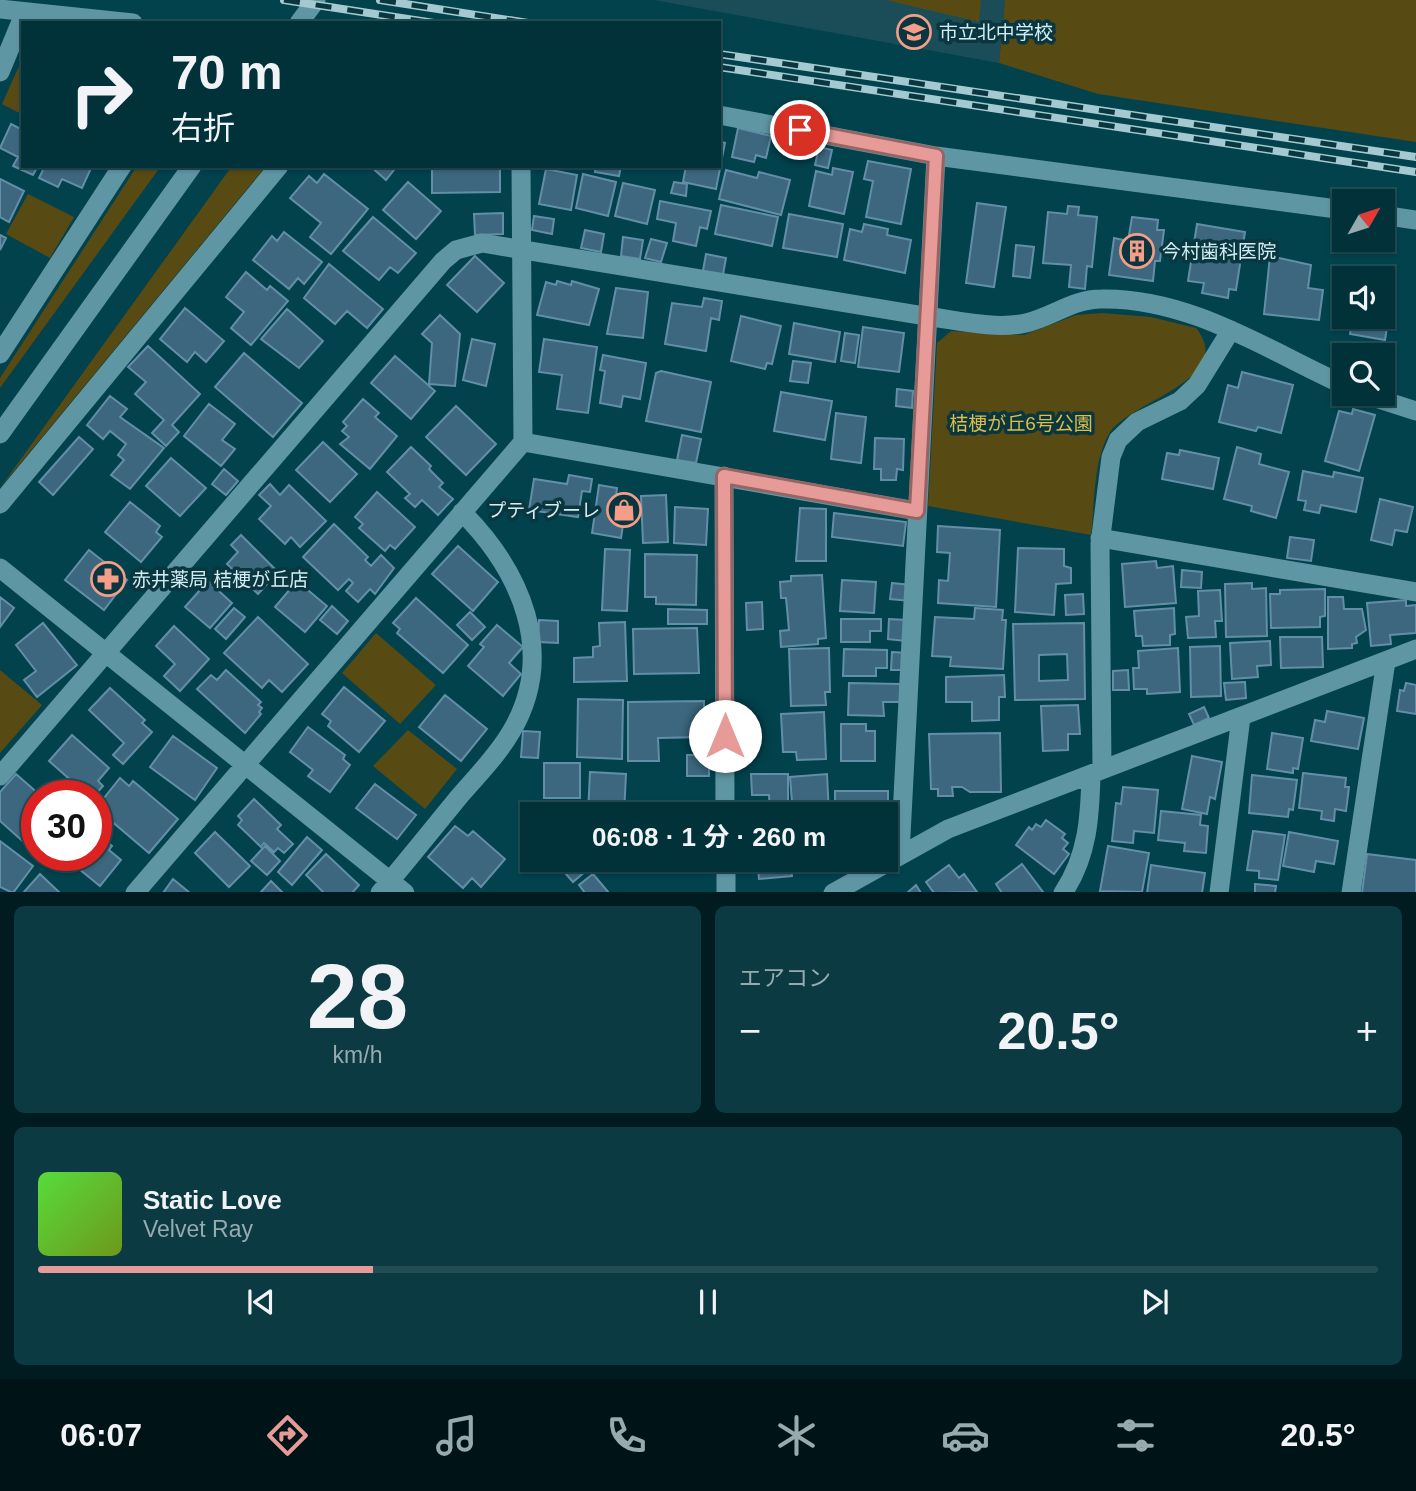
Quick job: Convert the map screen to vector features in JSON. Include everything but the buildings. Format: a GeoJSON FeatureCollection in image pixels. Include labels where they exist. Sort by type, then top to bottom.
{"type":"FeatureCollection","features":[{"type":"Feature","properties":{"kind":"street"},"geometry":{"type":"LineString","coordinates":[[301,21],[317,0]]}},
{"type":"Feature","properties":{"kind":"street"},"geometry":{"type":"LineString","coordinates":[[0,9],[113,21]]}},
{"type":"Feature","properties":{"kind":"street"},"geometry":{"type":"LineString","coordinates":[[0,72],[24,12]]}},
{"type":"Feature","properties":{"kind":"street"},"geometry":{"type":"LineString","coordinates":[[721,115],[936,156],[1332,208]]}},
{"type":"Feature","properties":{"kind":"street"},"geometry":{"type":"LineString","coordinates":[[900,855],[925,316],[936,156]]}},
{"type":"Feature","properties":{"kind":"street"},"geometry":{"type":"LineString","coordinates":[[0,354],[121,168]]}},
{"type":"Feature","properties":{"kind":"street"},"geometry":{"type":"LineString","coordinates":[[0,434],[191,168]]}},
{"type":"Feature","properties":{"kind":"street"},"geometry":{"type":"LineString","coordinates":[[0,504],[277,168]]}},
{"type":"Feature","properties":{"kind":"street"},"geometry":{"type":"LineString","coordinates":[[135,892],[523,442],[521,168]]}},
{"type":"Feature","properties":{"kind":"street"},"geometry":{"type":"LineString","coordinates":[[1395,217],[1416,220]]}},
{"type":"Feature","properties":{"kind":"street"},"geometry":{"type":"LineString","coordinates":[[0,776],[443,261],[467,245],[482,243],[925,316],[997,324],[1025,323],[1078,302],[1101,299],[1158,304],[1231,330],[1332,379]]}},
{"type":"Feature","properties":{"kind":"street"},"geometry":{"type":"LineString","coordinates":[[1063,892],[1072,880],[1086,843],[1097,771],[1100,538],[1111,457],[1118,440],[1137,422],[1180,401],[1197,385],[1231,330]]}},
{"type":"Feature","properties":{"kind":"street"},"geometry":{"type":"LineString","coordinates":[[1395,404],[1416,411]]}},
{"type":"Feature","properties":{"kind":"street"},"geometry":{"type":"LineString","coordinates":[[523,442],[917,511]]}},
{"type":"Feature","properties":{"kind":"street"},"geometry":{"type":"LineString","coordinates":[[724,476],[725,802]]}},
{"type":"Feature","properties":{"kind":"street"},"geometry":{"type":"LineString","coordinates":[[0,568],[245,764],[392,889],[511,732],[519,716],[529,679],[532,643],[517,586],[498,551],[462,512]]}},
{"type":"Feature","properties":{"kind":"street"},"geometry":{"type":"LineString","coordinates":[[1100,538],[1416,592]]}},
{"type":"Feature","properties":{"kind":"street"},"geometry":{"type":"LineString","coordinates":[[833,892],[948,829],[1416,649]]}},
{"type":"Feature","properties":{"kind":"street"},"geometry":{"type":"LineString","coordinates":[[1351,892],[1386,661]]}},
{"type":"Feature","properties":{"kind":"street"},"geometry":{"type":"LineString","coordinates":[[1219,892],[1241,717]]}},
{"type":"Feature","properties":{"kind":"street"},"geometry":{"type":"LineString","coordinates":[[726,872],[726,892]]}},
{"type":"Feature","properties":{"kind":"shaded area","name":"市立北中学校"},"geometry":{"type":"Polygon","coordinates":[[[654,0],[1005,0],[999,63],[654,0]]]}},
{"type":"Feature","properties":{"kind":"green space"},"geometry":{"type":"Polygon","coordinates":[[[886,0],[981,0],[979,22],[886,0]]]}},
{"type":"Feature","properties":{"kind":"green space"},"geometry":{"type":"Polygon","coordinates":[[[1005,0],[1416,0],[1416,142],[1098,94],[999,63],[1005,0]]]}},
{"type":"Feature","properties":{"kind":"green space"},"geometry":{"type":"Polygon","coordinates":[[[19,66],[21,114],[2,104],[19,66]]]}},
{"type":"Feature","properties":{"kind":"green space"},"geometry":{"type":"Polygon","coordinates":[[[136,168],[160,168],[0,388],[0,378],[136,168]]]}},
{"type":"Feature","properties":{"kind":"green space"},"geometry":{"type":"Polygon","coordinates":[[[231,168],[264,168],[0,488],[231,168]]]}},
{"type":"Feature","properties":{"kind":"green space"},"geometry":{"type":"Polygon","coordinates":[[[28,194],[74,217],[50,258],[6,234],[28,194]]]}},
{"type":"Feature","properties":{"kind":"green space","name":"桔梗が丘6号公園"},"geometry":{"type":"Polygon","coordinates":[[[1102,313],[1151,317],[1196,328],[1205,346],[1203,362],[1192,376],[1120,422],[1109,434],[1097,470],[1091,535],[928,506],[937,343],[951,331],[1024,335],[1076,315],[1102,313]]]}},
{"type":"Feature","properties":{"kind":"green space"},"geometry":{"type":"Polygon","coordinates":[[[376,633],[436,685],[400,724],[342,673],[376,633]]]}},
{"type":"Feature","properties":{"kind":"green space"},"geometry":{"type":"Polygon","coordinates":[[[0,670],[42,705],[0,753],[0,670]]]}},
{"type":"Feature","properties":{"kind":"green space"},"geometry":{"type":"Polygon","coordinates":[[[408,730],[457,769],[425,809],[373,766],[408,730]]]}},
{"type":"Feature","properties":{"kind":"railway"},"geometry":{"type":"LineString","coordinates":[[284,0],[421,21]]}},
{"type":"Feature","properties":{"kind":"railway"},"geometry":{"type":"LineString","coordinates":[[380,0],[515,21]]}},
{"type":"Feature","properties":{"kind":"railway"},"geometry":{"type":"LineString","coordinates":[[721,54],[1416,157]]}},
{"type":"Feature","properties":{"kind":"railway"},"geometry":{"type":"LineString","coordinates":[[721,67],[1416,172]]}},
{"type":"Feature","properties":{"kind":"place","name":"市立北中学校"},"geometry":{"type":"Point","coordinates":[914,32]}},
{"type":"Feature","properties":{"kind":"place","name":"今村歯科医院"},"geometry":{"type":"Point","coordinates":[1137,251]}},
{"type":"Feature","properties":{"kind":"place","name":"プティブーレ"},"geometry":{"type":"Point","coordinates":[624,510]}},
{"type":"Feature","properties":{"kind":"place","name":"赤井薬局 桔梗が丘店"},"geometry":{"type":"Point","coordinates":[108,579]}},
{"type":"Feature","properties":{"kind":"route"},"geometry":{"type":"LineString","coordinates":[[725,736],[724,476],[917,511],[925,316],[936,156],[800,130]]}}]}
